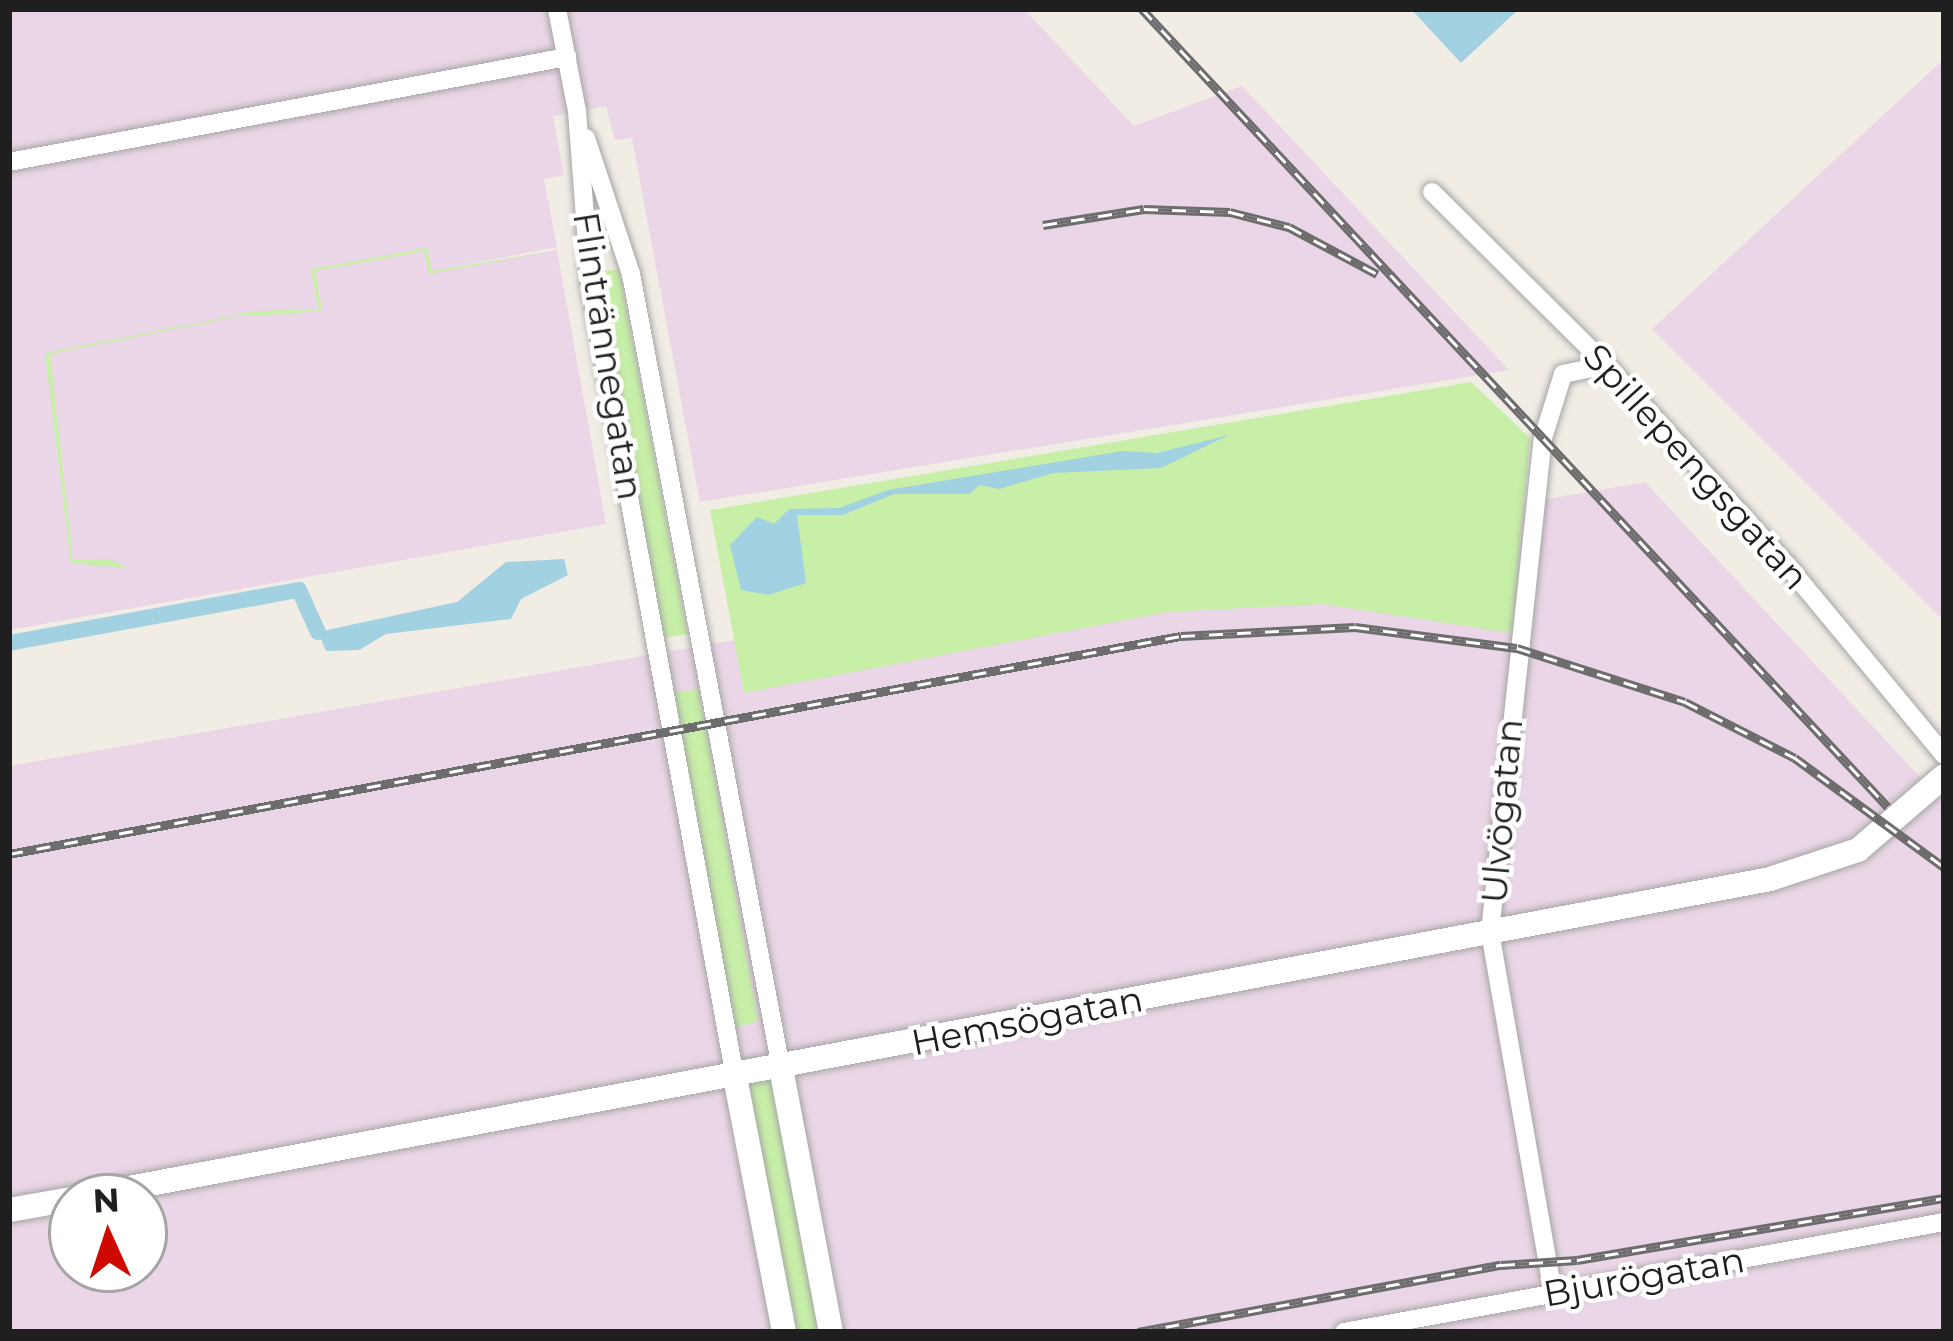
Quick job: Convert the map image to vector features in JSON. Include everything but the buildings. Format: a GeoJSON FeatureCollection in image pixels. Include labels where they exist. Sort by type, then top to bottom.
{"type":"FeatureCollection","features":[{"type":"Feature","properties":{"kind":"street"},"geometry":{"type":"LineString","coordinates":[[557,9],[577,111]]}},
{"type":"Feature","properties":{"kind":"street"},"geometry":{"type":"LineString","coordinates":[[9,162],[567,57]]}},
{"type":"Feature","properties":{"kind":"street","name":"Flintrännegatan"},"geometry":{"type":"LineString","coordinates":[[577,111],[632,274],[832,1332]]}},
{"type":"Feature","properties":{"kind":"street","name":"Flintrännegatan"},"geometry":{"type":"LineString","coordinates":[[577,111],[590,284],[784,1332]]}},
{"type":"Feature","properties":{"kind":"street","name":"Spillepengsgatan"},"geometry":{"type":"LineString","coordinates":[[1432,192],[1606,365],[1786,564],[1944,755]]}},
{"type":"Feature","properties":{"kind":"street","name":"Ulvögatan"},"geometry":{"type":"LineString","coordinates":[[1553,1293],[1490,932],[1543,437],[1564,374],[1606,365]]}},
{"type":"Feature","properties":{"kind":"street","name":"Hemsögatan"},"geometry":{"type":"LineString","coordinates":[[168,1181],[1490,932],[1839,860],[1944,776]]}},
{"type":"Feature","properties":{"kind":"street","name":"Hemsögatan"},"geometry":{"type":"LineString","coordinates":[[9,1210],[48,1203]]}},
{"type":"Feature","properties":{"kind":"street","name":"Bjurögatan"},"geometry":{"type":"LineString","coordinates":[[1344,1332],[1944,1222]]}},
{"type":"Feature","properties":{"kind":"shaded area"},"geometry":{"type":"Polygon","coordinates":[[[9,9],[1024,9],[1134,126],[1242,86],[1509,370],[700,502],[632,138],[615,140],[606,106],[553,116],[564,175],[544,179],[557,247],[434,271],[557,250],[606,524],[9,630],[9,9]]]}},
{"type":"Feature","properties":{"kind":"shaded area"},"geometry":{"type":"Polygon","coordinates":[[[1944,59],[1944,621],[1652,329],[1944,59]]]}},
{"type":"Feature","properties":{"kind":"shaded area"},"geometry":{"type":"Polygon","coordinates":[[[1645,482],[1944,803],[1944,1332],[9,1332],[9,766],[1645,482]]]}},
{"type":"Feature","properties":{"kind":"green space"},"geometry":{"type":"Polygon","coordinates":[[[427,248],[432,271],[557,250],[429,274],[424,251],[315,271],[322,310],[238,316],[50,354],[73,560],[108,559],[129,568],[71,563],[45,353],[256,311],[318,309],[311,269],[427,248]]]}},
{"type":"Feature","properties":{"kind":"green space"},"geometry":{"type":"Polygon","coordinates":[[[619,269],[688,634],[663,638],[599,272],[619,269]]]}},
{"type":"Feature","properties":{"kind":"green space"},"geometry":{"type":"Polygon","coordinates":[[[1471,382],[1530,438],[1512,633],[1322,604],[1167,612],[744,693],[710,510],[1471,382]]]}},
{"type":"Feature","properties":{"kind":"green space"},"geometry":{"type":"Polygon","coordinates":[[[699,689],[758,1021],[734,1028],[672,693],[699,689]]]}},
{"type":"Feature","properties":{"kind":"green space"},"geometry":{"type":"Polygon","coordinates":[[[772,1079],[821,1332],[793,1332],[745,1084],[772,1079]]]}},
{"type":"Feature","properties":{"kind":"water"},"geometry":{"type":"Polygon","coordinates":[[[1411,9],[1519,9],[1461,63],[1411,9]]]}},
{"type":"Feature","properties":{"kind":"water"},"geometry":{"type":"Polygon","coordinates":[[[1229,435],[1161,468],[1053,473],[999,489],[980,485],[969,494],[894,494],[843,515],[797,515],[806,583],[768,595],[741,590],[730,545],[757,517],[774,524],[789,509],[839,508],[888,490],[1122,451],[1157,453],[1229,435]]]}},
{"type":"Feature","properties":{"kind":"water"},"geometry":{"type":"Polygon","coordinates":[[[564,559],[568,575],[521,599],[511,619],[386,634],[359,650],[326,651],[318,632],[457,602],[506,562],[564,559]]]}},
{"type":"Feature","properties":{"kind":"waterway"},"geometry":{"type":"LineString","coordinates":[[9,643],[299,590],[318,632]]}},
{"type":"Feature","properties":{"kind":"railway"},"geometry":{"type":"LineString","coordinates":[[1142,9],[1888,807]]}},
{"type":"Feature","properties":{"kind":"railway"},"geometry":{"type":"LineString","coordinates":[[1043,225],[1144,209],[1230,212],[1289,227],[1377,274]]}},
{"type":"Feature","properties":{"kind":"railway"},"geometry":{"type":"LineString","coordinates":[[9,854],[1181,636],[1355,627],[1517,648],[1685,702],[1795,758],[1944,867]]}},
{"type":"Feature","properties":{"kind":"railway"},"geometry":{"type":"LineString","coordinates":[[1138,1332],[1501,1265],[1577,1260],[1944,1198]]}}]}
